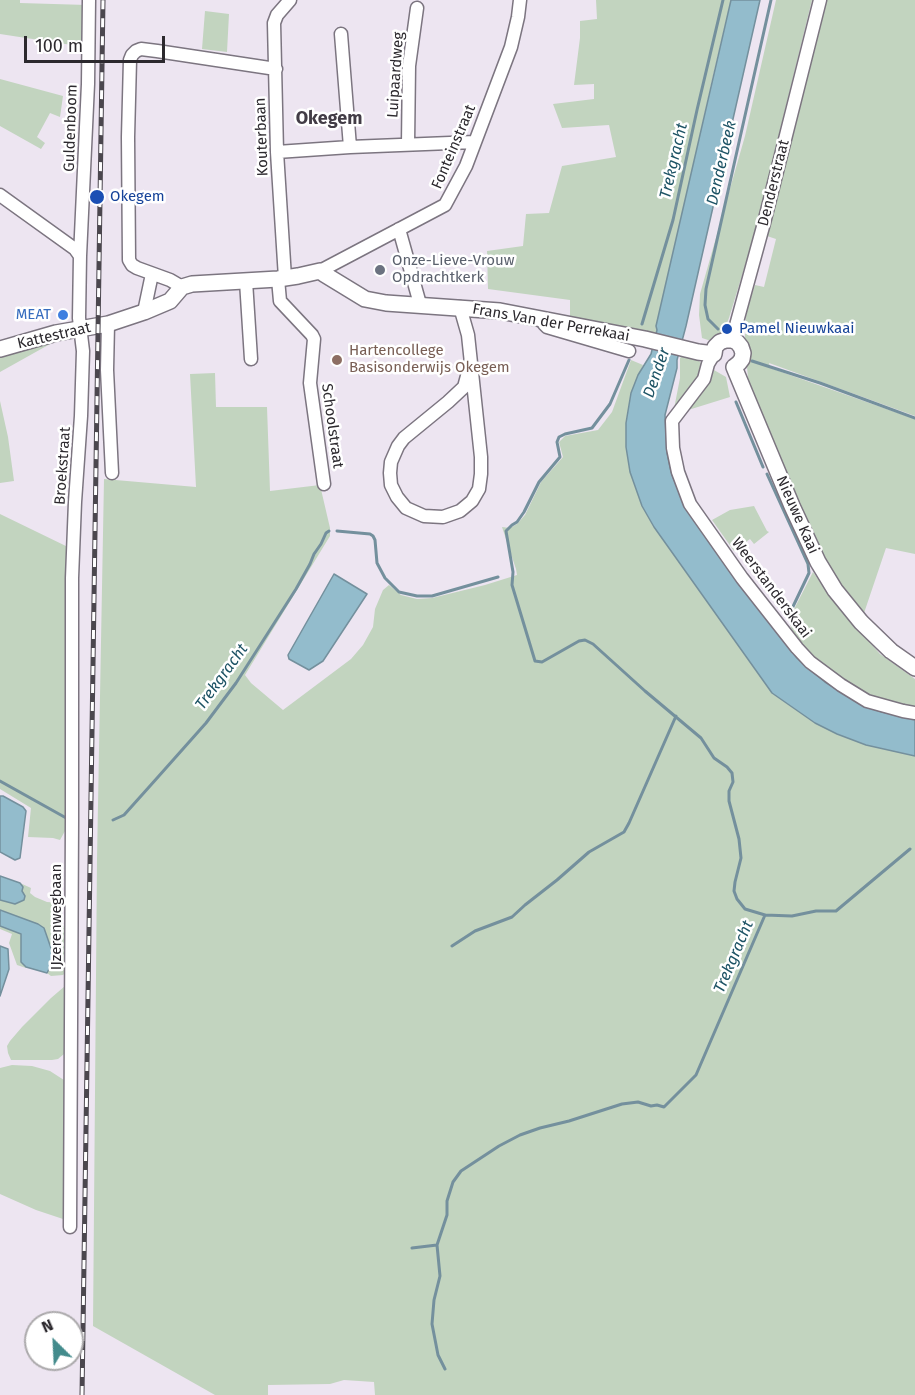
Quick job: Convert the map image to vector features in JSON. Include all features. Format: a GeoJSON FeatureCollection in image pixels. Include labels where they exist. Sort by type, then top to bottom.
{"type":"FeatureCollection","features":[{"type":"Feature","properties":{"kind":"main road"},"geometry":{"type":"LineString","coordinates":[[182,287],[192,284],[282,278],[320,271]]}},
{"type":"Feature","properties":{"kind":"main road","name":"Frans Van der Perrekaai"},"geometry":{"type":"LineString","coordinates":[[320,271],[365,299],[386,303],[500,311],[714,354],[720,365],[727,368],[734,367]]}},
{"type":"Feature","properties":{"kind":"main road","name":"Kattestraat"},"geometry":{"type":"LineString","coordinates":[[0,349],[56,333],[108,324],[144,312],[170,301],[182,287]]}},
{"type":"Feature","properties":{"kind":"main road"},"geometry":{"type":"LineString","coordinates":[[714,354],[715,347],[720,342],[732,340]]}},
{"type":"Feature","properties":{"kind":"main road","name":"Nieuwe Kaai"},"geometry":{"type":"LineString","coordinates":[[732,340],[741,347],[742,353],[742,358],[734,367],[818,562],[835,590],[861,622],[891,651],[915,668]]}},
{"type":"Feature","properties":{"kind":"street","name":"Guldenboom"},"geometry":{"type":"LineString","coordinates":[[80,328],[80,256],[88,84],[89,0]]}},
{"type":"Feature","properties":{"kind":"street","name":"Fonteinstraat"},"geometry":{"type":"LineString","coordinates":[[320,271],[445,205],[466,166],[511,47],[520,0]]}},
{"type":"Feature","properties":{"kind":"street","name":"Denderstraat"},"geometry":{"type":"LineString","coordinates":[[732,340],[764,224],[820,0]]}},
{"type":"Feature","properties":{"kind":"street","name":"Kouterbaan"},"geometry":{"type":"LineString","coordinates":[[282,278],[274,23],[284,2]]}},
{"type":"Feature","properties":{"kind":"street","name":"Luipaardweg"},"geometry":{"type":"LineString","coordinates":[[408,144],[409,66],[417,8]]}},
{"type":"Feature","properties":{"kind":"street"},"geometry":{"type":"LineString","coordinates":[[341,34],[350,147]]}},
{"type":"Feature","properties":{"kind":"street"},"geometry":{"type":"LineString","coordinates":[[182,287],[137,268],[129,260],[130,60],[132,55],[141,49],[276,69]]}},
{"type":"Feature","properties":{"kind":"street"},"geometry":{"type":"LineString","coordinates":[[277,152],[475,142]]}},
{"type":"Feature","properties":{"kind":"street"},"geometry":{"type":"LineString","coordinates":[[0,195],[75,249],[80,256]]}},
{"type":"Feature","properties":{"kind":"street"},"geometry":{"type":"LineString","coordinates":[[399,229],[420,304]]}},
{"type":"Feature","properties":{"kind":"street"},"geometry":{"type":"LineString","coordinates":[[144,312],[152,274]]}},
{"type":"Feature","properties":{"kind":"street","name":"Schoolstraat"},"geometry":{"type":"LineString","coordinates":[[282,278],[280,301],[314,339],[309,383],[324,484]]}},
{"type":"Feature","properties":{"kind":"street"},"geometry":{"type":"LineString","coordinates":[[246,281],[251,359]]}},
{"type":"Feature","properties":{"kind":"street"},"geometry":{"type":"LineString","coordinates":[[466,308],[481,457],[479,489],[472,501],[460,511],[443,517],[424,516],[406,507],[397,497],[391,485],[391,462],[404,438],[464,387],[470,365]]}},
{"type":"Feature","properties":{"kind":"street","name":"Frans Van der Perrekaai"},"geometry":{"type":"LineString","coordinates":[[536,318],[548,327],[628,351]]}},
{"type":"Feature","properties":{"kind":"street"},"geometry":{"type":"LineString","coordinates":[[108,324],[107,370],[112,473]]}},
{"type":"Feature","properties":{"kind":"street","name":"Broekstraat"},"geometry":{"type":"LineString","coordinates":[[72,607],[83,351],[80,328]]}},
{"type":"Feature","properties":{"kind":"street","name":"Weerstanderskaai"},"geometry":{"type":"LineString","coordinates":[[714,354],[708,364],[704,379],[672,421],[673,448],[678,472],[690,504],[742,578],[797,648],[816,668],[867,701],[915,713]]}},
{"type":"Feature","properties":{"kind":"street","name":"IJzerenwegbaan"},"geometry":{"type":"LineString","coordinates":[[70,1227],[72,607]]}},
{"type":"Feature","properties":{"kind":"green space"},"geometry":{"type":"Polygon","coordinates":[[[0,0],[20,0],[20,3],[87,5],[85,47],[0,34],[0,0]]]}},
{"type":"Feature","properties":{"kind":"green space"},"geometry":{"type":"Polygon","coordinates":[[[596,0],[731,0],[656,334],[570,316],[570,300],[488,289],[487,251],[523,246],[526,214],[549,213],[562,166],[616,157],[609,125],[562,128],[553,104],[594,99],[594,84],[574,85],[580,21],[597,19],[596,0]]]}},
{"type":"Feature","properties":{"kind":"green space"},"geometry":{"type":"Polygon","coordinates":[[[776,0],[812,0],[754,236],[729,318],[724,330],[711,341],[702,338],[699,315],[700,294],[745,136],[776,0]]]}},
{"type":"Feature","properties":{"kind":"green space"},"geometry":{"type":"Polygon","coordinates":[[[827,0],[915,0],[915,416],[769,363],[770,368],[915,419],[915,554],[886,548],[863,616],[828,569],[809,528],[753,397],[748,378],[745,344],[745,334],[749,333],[749,325],[745,324],[747,309],[755,285],[764,287],[776,239],[767,236],[787,150],[827,0]]]}},
{"type":"Feature","properties":{"kind":"green space"},"geometry":{"type":"Polygon","coordinates":[[[205,11],[229,14],[227,52],[202,49],[205,11]]]}},
{"type":"Feature","properties":{"kind":"green space"},"geometry":{"type":"Polygon","coordinates":[[[0,79],[63,96],[60,117],[50,113],[37,137],[45,143],[41,149],[0,126],[0,79]]]}},
{"type":"Feature","properties":{"kind":"green space"},"geometry":{"type":"Polygon","coordinates":[[[59,339],[0,372],[0,355],[59,339]]]}},
{"type":"Feature","properties":{"kind":"green space"},"geometry":{"type":"Polygon","coordinates":[[[682,356],[697,359],[702,364],[703,370],[673,414],[680,378],[680,358],[682,356]]]}},
{"type":"Feature","properties":{"kind":"green space"},"geometry":{"type":"Polygon","coordinates":[[[631,360],[643,365],[631,393],[626,423],[642,506],[654,527],[772,693],[815,723],[837,734],[866,745],[915,756],[915,1395],[375,1395],[374,1382],[344,1380],[330,1384],[268,1385],[268,1395],[215,1395],[93,1326],[97,859],[104,479],[196,487],[190,374],[215,373],[216,407],[267,407],[270,491],[320,485],[330,528],[330,536],[245,675],[251,683],[283,710],[351,659],[363,645],[373,627],[375,609],[383,590],[389,585],[401,595],[417,599],[432,598],[517,575],[502,527],[510,528],[525,515],[541,482],[563,457],[559,442],[565,436],[598,430],[612,412],[631,360]]]}},
{"type":"Feature","properties":{"kind":"green space"},"geometry":{"type":"Polygon","coordinates":[[[714,370],[726,377],[730,397],[685,411],[711,380],[714,370]]]}},
{"type":"Feature","properties":{"kind":"green space"},"geometry":{"type":"Polygon","coordinates":[[[0,401],[14,481],[0,483],[0,401]]]}},
{"type":"Feature","properties":{"kind":"green space"},"geometry":{"type":"Polygon","coordinates":[[[754,506],[769,532],[754,544],[750,539],[734,551],[712,520],[730,510],[754,506]]]}},
{"type":"Feature","properties":{"kind":"green space"},"geometry":{"type":"Polygon","coordinates":[[[0,514],[70,548],[70,822],[60,840],[28,837],[31,808],[0,789],[0,514]]]}},
{"type":"Feature","properties":{"kind":"green space"},"geometry":{"type":"Polygon","coordinates":[[[813,572],[832,599],[880,654],[915,679],[915,709],[871,698],[852,689],[802,648],[792,632],[789,619],[813,572]]]}},
{"type":"Feature","properties":{"kind":"green space"},"geometry":{"type":"Polygon","coordinates":[[[20,883],[31,888],[30,893],[35,897],[47,902],[61,903],[63,925],[68,931],[66,972],[63,975],[51,976],[47,973],[53,954],[44,929],[38,924],[0,910],[0,900],[15,904],[23,887],[20,883]]]}},
{"type":"Feature","properties":{"kind":"green space"},"geometry":{"type":"Polygon","coordinates":[[[0,926],[21,934],[21,961],[26,968],[17,965],[9,943],[12,934],[0,929],[0,926]]]}},
{"type":"Feature","properties":{"kind":"green space"},"geometry":{"type":"Polygon","coordinates":[[[68,985],[68,1044],[64,1054],[52,1060],[11,1060],[7,1046],[10,1041],[51,998],[68,985]]]}},
{"type":"Feature","properties":{"kind":"green space"},"geometry":{"type":"Polygon","coordinates":[[[12,1065],[32,1066],[50,1071],[67,1082],[68,1215],[63,1219],[0,1194],[0,1068],[12,1065]]]}},
{"type":"Feature","properties":{"kind":"water","name":"Dender"},"geometry":{"type":"Polygon","coordinates":[[[731,0],[760,0],[665,415],[667,453],[671,472],[696,522],[797,658],[825,682],[860,704],[882,712],[915,718],[915,756],[866,745],[837,734],[815,723],[772,693],[654,527],[642,506],[630,472],[626,447],[626,423],[631,393],[638,375],[651,354],[731,0]]]}},
{"type":"Feature","properties":{"kind":"water"},"geometry":{"type":"Polygon","coordinates":[[[334,574],[367,594],[323,661],[309,670],[289,659],[288,655],[334,574]]]}},
{"type":"Feature","properties":{"kind":"water"},"geometry":{"type":"Polygon","coordinates":[[[0,796],[23,807],[26,811],[20,858],[15,860],[0,852],[0,796]]]}},
{"type":"Feature","properties":{"kind":"water"},"geometry":{"type":"Polygon","coordinates":[[[0,876],[20,883],[23,887],[24,900],[15,904],[0,900],[0,876]]]}},
{"type":"Feature","properties":{"kind":"water"},"geometry":{"type":"Polygon","coordinates":[[[0,910],[44,928],[53,954],[47,973],[26,967],[21,962],[21,934],[0,926],[0,910]]]}},
{"type":"Feature","properties":{"kind":"water"},"geometry":{"type":"Polygon","coordinates":[[[0,946],[8,949],[9,969],[0,996],[0,946]]]}},
{"type":"Feature","properties":{"kind":"waterway","name":"Trekgracht"},"geometry":{"type":"LineString","coordinates":[[642,324],[673,220],[723,0]]}},
{"type":"Feature","properties":{"kind":"waterway","name":"Denderbeek"},"geometry":{"type":"LineString","coordinates":[[718,329],[708,319],[705,305],[706,289],[771,0]]}},
{"type":"Feature","properties":{"kind":"waterway","name":"Trekgracht"},"geometry":{"type":"LineString","coordinates":[[412,1248],[437,1245],[447,1215],[447,1201],[453,1182],[461,1171],[499,1146],[540,1128],[622,1104],[638,1102],[664,1107],[696,1075],[765,915],[745,909],[734,891],[741,858],[739,839],[729,801],[729,791],[733,782],[732,773],[714,758],[701,738],[593,644],[585,640],[579,641],[542,662],[535,661],[512,585],[513,572],[506,531],[517,522],[539,482],[560,457],[557,442],[559,437],[592,428],[610,404],[629,360]]}},
{"type":"Feature","properties":{"kind":"waterway"},"geometry":{"type":"LineString","coordinates":[[752,361],[915,418]]}},
{"type":"Feature","properties":{"kind":"waterway"},"geometry":{"type":"LineString","coordinates":[[736,402],[763,467]]}},
{"type":"Feature","properties":{"kind":"waterway"},"geometry":{"type":"LineString","coordinates":[[767,474],[808,564],[809,573],[788,617]]}},
{"type":"Feature","properties":{"kind":"waterway","name":"Trekgracht"},"geometry":{"type":"LineString","coordinates":[[113,820],[124,815],[206,723],[236,683],[296,589],[329,531]]}},
{"type":"Feature","properties":{"kind":"waterway","name":"Trekgracht"},"geometry":{"type":"LineString","coordinates":[[337,531],[373,536],[377,563],[385,578],[399,592],[417,596],[432,596],[498,577]]}},
{"type":"Feature","properties":{"kind":"waterway"},"geometry":{"type":"LineString","coordinates":[[452,946],[475,931],[512,917],[589,852],[624,832],[676,716]]}},
{"type":"Feature","properties":{"kind":"waterway","name":"Trekgracht"},"geometry":{"type":"LineString","coordinates":[[0,781],[68,819]]}},
{"type":"Feature","properties":{"kind":"waterway"},"geometry":{"type":"LineString","coordinates":[[765,915],[792,916],[816,911],[836,911],[910,849]]}},
{"type":"Feature","properties":{"kind":"waterway"},"geometry":{"type":"LineString","coordinates":[[437,1245],[440,1276],[434,1300],[432,1324],[438,1355],[445,1369]]}},
{"type":"Feature","properties":{"kind":"railway"},"geometry":{"type":"LineString","coordinates":[[82,1395],[103,0]]}},
{"type":"Feature","properties":{"kind":"place","name":"Okegem"},"geometry":{"type":"Point","coordinates":[97,197]}},
{"type":"Feature","properties":{"kind":"place","name":"Onze-Lieve-Vrouw Opdrachtkerk"},"geometry":{"type":"Point","coordinates":[380,270]}},
{"type":"Feature","properties":{"kind":"place","name":"MEAT"},"geometry":{"type":"Point","coordinates":[63,315]}},
{"type":"Feature","properties":{"kind":"place","name":"Pamel Nieuwkaai"},"geometry":{"type":"Point","coordinates":[727,329]}},
{"type":"Feature","properties":{"kind":"place","name":"Hartencollege Basisonderwijs Okegem"},"geometry":{"type":"Point","coordinates":[337,360]}},
{"type":"Feature","properties":{"kind":"district","name":"Okegem"},"geometry":{"type":"Point","coordinates":[329,119]}}]}
